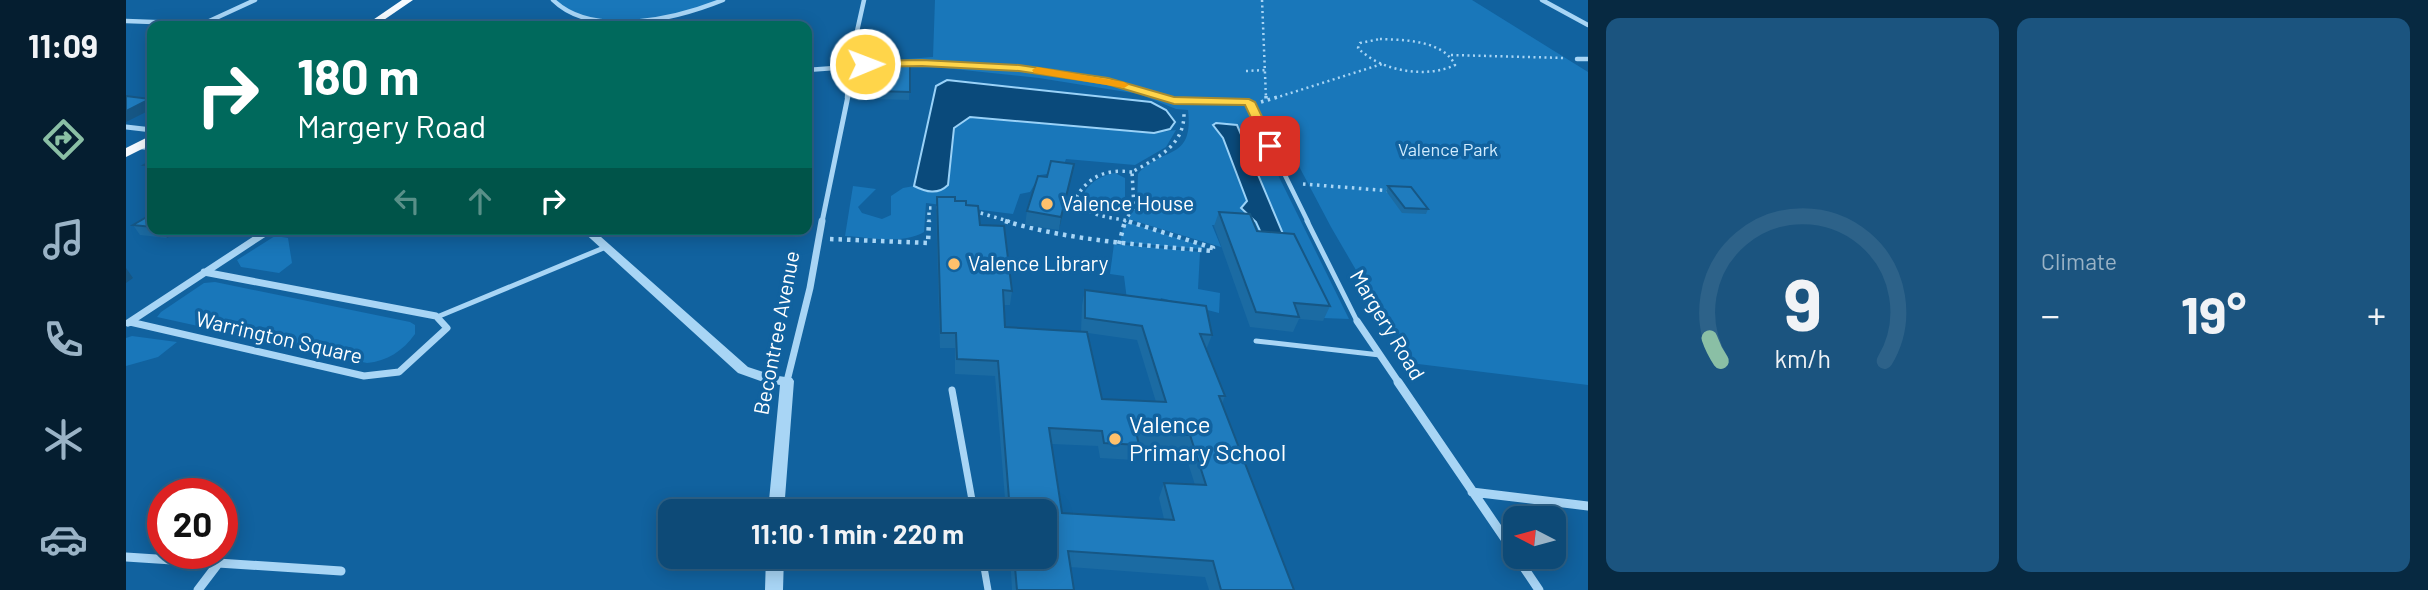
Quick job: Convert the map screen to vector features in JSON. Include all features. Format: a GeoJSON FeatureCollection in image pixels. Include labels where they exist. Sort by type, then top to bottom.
{"type":"FeatureCollection","features":[{"type":"Feature","properties":{"kind":"main road"},"geometry":{"type":"LineString","coordinates":[[376,21],[408,0]]}},
{"type":"Feature","properties":{"kind":"street"},"geometry":{"type":"LineString","coordinates":[[209,21],[255,0]]}},
{"type":"Feature","properties":{"kind":"street"},"geometry":{"type":"LineString","coordinates":[[552,0],[566,14],[594,20],[620,21],[683,15],[723,0]]}},
{"type":"Feature","properties":{"kind":"street","name":"Becontree Avenue"},"geometry":{"type":"LineString","coordinates":[[777,499],[787,381],[810,288],[864,0]]}},
{"type":"Feature","properties":{"kind":"street"},"geometry":{"type":"LineString","coordinates":[[1542,0],[1588,25]]}},
{"type":"Feature","properties":{"kind":"street"},"geometry":{"type":"LineString","coordinates":[[126,21],[147,22]]}},
{"type":"Feature","properties":{"kind":"street"},"geometry":{"type":"LineString","coordinates":[[1577,59],[1588,59]]}},
{"type":"Feature","properties":{"kind":"street"},"geometry":{"type":"LineString","coordinates":[[812,70],[850,66]]}},
{"type":"Feature","properties":{"kind":"street"},"geometry":{"type":"LineString","coordinates":[[126,127],[147,129]]}},
{"type":"Feature","properties":{"kind":"street"},"geometry":{"type":"LineString","coordinates":[[128,323],[262,235]]}},
{"type":"Feature","properties":{"kind":"street"},"geometry":{"type":"LineString","coordinates":[[592,235],[743,370],[771,380],[787,381]]}},
{"type":"Feature","properties":{"kind":"street"},"geometry":{"type":"LineString","coordinates":[[204,272],[438,317]]}},
{"type":"Feature","properties":{"kind":"street","name":"Warrington Square"},"geometry":{"type":"LineString","coordinates":[[128,323],[364,376],[399,372],[447,328],[438,317]]}},
{"type":"Feature","properties":{"kind":"street","name":"Margery Road"},"geometry":{"type":"LineString","coordinates":[[1357,321],[1503,537]]}},
{"type":"Feature","properties":{"kind":"street"},"geometry":{"type":"LineString","coordinates":[[1472,492],[1588,506]]}},
{"type":"Feature","properties":{"kind":"street"},"geometry":{"type":"LineString","coordinates":[[126,557],[147,559]]}},
{"type":"Feature","properties":{"kind":"street"},"geometry":{"type":"LineString","coordinates":[[238,566],[341,571]]}},
{"type":"Feature","properties":{"kind":"street"},"geometry":{"type":"LineString","coordinates":[[198,590],[214,569]]}},
{"type":"Feature","properties":{"kind":"street"},"geometry":{"type":"LineString","coordinates":[[774,590],[775,569]]}},
{"type":"Feature","properties":{"kind":"street","name":"Margery Road"},"geometry":{"type":"LineString","coordinates":[[1525,569],[1539,590]]}},
{"type":"Feature","properties":{"kind":"lane"},"geometry":{"type":"LineString","coordinates":[[850,66],[922,63],[1019,68],[1108,81],[1174,101],[1249,102]]}},
{"type":"Feature","properties":{"kind":"lane","name":"Margery Road"},"geometry":{"type":"LineString","coordinates":[[1249,102],[1357,321]]}},
{"type":"Feature","properties":{"kind":"lane"},"geometry":{"type":"LineString","coordinates":[[438,317],[606,247]]}},
{"type":"Feature","properties":{"kind":"lane"},"geometry":{"type":"LineString","coordinates":[[1256,341],[1380,355]]}},
{"type":"Feature","properties":{"kind":"lane"},"geometry":{"type":"LineString","coordinates":[[952,390],[972,499]]}},
{"type":"Feature","properties":{"kind":"lane"},"geometry":{"type":"LineString","coordinates":[[984,569],[988,590]]}},
{"type":"Feature","properties":{"kind":"path"},"geometry":{"type":"LineString","coordinates":[[1262,0],[1266,102]]}},
{"type":"Feature","properties":{"kind":"path"},"geometry":{"type":"LineString","coordinates":[[1450,55],[1455,65],[1441,71],[1413,71],[1382,64],[1361,53],[1358,48],[1360,43],[1380,39],[1410,41],[1450,55],[1577,59]]}},
{"type":"Feature","properties":{"kind":"path"},"geometry":{"type":"LineString","coordinates":[[1249,102],[1266,102],[1382,64]]}},
{"type":"Feature","properties":{"kind":"path"},"geometry":{"type":"LineString","coordinates":[[1246,71],[1265,70]]}},
{"type":"Feature","properties":{"kind":"path"},"geometry":{"type":"LineString","coordinates":[[962,210],[983,212],[1033,229],[1119,244],[1212,251],[1213,248],[1125,220],[1090,213],[1080,205],[1077,196],[1081,188],[1100,173],[1119,169],[1132,172],[1175,144],[1184,130],[1182,109],[1174,101]]}},
{"type":"Feature","properties":{"kind":"path"},"geometry":{"type":"LineString","coordinates":[[1119,244],[1125,220],[1134,207],[1132,172]]}},
{"type":"Feature","properties":{"kind":"path"},"geometry":{"type":"LineString","coordinates":[[1288,183],[1402,192]]}},
{"type":"Feature","properties":{"kind":"path"},"geometry":{"type":"LineString","coordinates":[[818,239],[928,243],[929,208],[952,209]]}},
{"type":"Feature","properties":{"kind":"green space"},"geometry":{"type":"Polygon","coordinates":[[[553,0],[723,0],[686,13],[634,21],[584,19],[565,12],[553,0]]]}},
{"type":"Feature","properties":{"kind":"green space","name":"Valence Park"},"geometry":{"type":"Polygon","coordinates":[[[935,0],[1472,0],[1588,72],[1588,385],[1410,363],[1331,227],[1273,117],[1249,116],[1349,319],[1323,318],[1259,245],[1253,228],[1212,225],[1221,247],[1128,219],[1137,205],[1138,174],[1147,165],[1181,146],[1189,127],[1188,110],[1176,109],[1139,94],[1039,78],[944,68],[878,66],[881,61],[933,57],[935,0]]]}},
{"type":"Feature","properties":{"kind":"green space"},"geometry":{"type":"Polygon","coordinates":[[[970,117],[1154,133],[1176,130],[1166,147],[1135,165],[1066,159],[1061,172],[1040,175],[1030,192],[1020,194],[1013,214],[926,203],[924,232],[915,236],[875,239],[845,236],[853,186],[876,189],[858,207],[862,213],[882,219],[891,215],[891,196],[903,188],[914,186],[927,192],[948,185],[954,128],[970,117]]]}},
{"type":"Feature","properties":{"kind":"green space"},"geometry":{"type":"Polygon","coordinates":[[[1115,173],[1125,178],[1125,207],[1104,212],[1082,204],[1085,192],[1092,183],[1115,173]]]}},
{"type":"Feature","properties":{"kind":"green space"},"geometry":{"type":"Polygon","coordinates":[[[1130,223],[1205,247],[1200,249],[1120,242],[1124,224],[1130,223]]]}},
{"type":"Feature","properties":{"kind":"green space"},"geometry":{"type":"Polygon","coordinates":[[[275,236],[288,238],[292,263],[279,273],[241,267],[237,260],[275,236]]]}},
{"type":"Feature","properties":{"kind":"green space"},"geometry":{"type":"Polygon","coordinates":[[[1114,244],[1200,252],[1198,289],[1220,293],[1219,313],[1161,298],[1154,312],[1127,300],[1124,276],[1110,274],[1114,244]]]}},
{"type":"Feature","properties":{"kind":"green space"},"geometry":{"type":"Polygon","coordinates":[[[215,282],[410,322],[415,325],[415,334],[394,354],[367,363],[157,317],[204,283],[215,282]]]}},
{"type":"Feature","properties":{"kind":"green space"},"geometry":{"type":"Polygon","coordinates":[[[132,336],[177,342],[158,357],[126,366],[126,338],[132,336]]]}},
{"type":"Feature","properties":{"kind":"shaded area"},"geometry":{"type":"Polygon","coordinates":[[[947,80],[1151,102],[1166,110],[1175,122],[1170,129],[1154,133],[970,117],[954,128],[948,185],[940,190],[927,191],[914,186],[936,86],[947,80]]]}},
{"type":"Feature","properties":{"kind":"shaded area"},"geometry":{"type":"Polygon","coordinates":[[[1213,125],[1237,125],[1289,248],[1267,246],[1256,222],[1241,208],[1247,201],[1223,138],[1213,125]]]}},
{"type":"Feature","properties":{"kind":"building"},"geometry":{"type":"Polygon","coordinates":[[[879,64],[910,65],[910,92],[875,91],[879,64]]]}},
{"type":"Feature","properties":{"kind":"building"},"geometry":{"type":"Polygon","coordinates":[[[126,96],[147,99],[147,100],[126,111],[126,96]]]}},
{"type":"Feature","properties":{"kind":"building"},"geometry":{"type":"Polygon","coordinates":[[[1051,161],[1074,164],[1061,217],[1027,211],[1038,176],[1047,177],[1051,161]]]}},
{"type":"Feature","properties":{"kind":"building"},"geometry":{"type":"Polygon","coordinates":[[[1388,186],[1411,187],[1428,209],[1405,208],[1388,186]]]}},
{"type":"Feature","properties":{"kind":"building"},"geometry":{"type":"Polygon","coordinates":[[[937,197],[955,197],[955,201],[966,201],[966,205],[978,206],[980,225],[1004,226],[1012,291],[1003,290],[1005,327],[1087,332],[1102,399],[1166,402],[1142,326],[1085,318],[1085,290],[1206,306],[1212,335],[1200,334],[1225,396],[1219,396],[1294,590],[1221,590],[1213,561],[1068,551],[1074,590],[1017,590],[1015,569],[1057,569],[1057,499],[1009,499],[998,361],[957,359],[956,333],[941,333],[937,197]],[[1049,428],[1062,513],[1174,520],[1164,483],[1206,485],[1190,435],[1136,432],[1139,445],[1104,443],[1102,431],[1049,428]]]}},
{"type":"Feature","properties":{"kind":"building"},"geometry":{"type":"Polygon","coordinates":[[[1219,212],[1250,214],[1257,231],[1294,234],[1330,306],[1294,303],[1299,317],[1256,312],[1219,212]]]}},
{"type":"Feature","properties":{"kind":"building"},"geometry":{"type":"Polygon","coordinates":[[[147,217],[147,226],[133,225],[147,217]]]}},
{"type":"Feature","properties":{"kind":"slow traffic"},"geometry":{"type":"LineString","coordinates":[[1037,70],[1124,85]]}},
{"type":"Feature","properties":{"kind":"place","name":"Valence House"},"geometry":{"type":"Point","coordinates":[1047,204]}},
{"type":"Feature","properties":{"kind":"place","name":"Valence Library"},"geometry":{"type":"Point","coordinates":[954,264]}},
{"type":"Feature","properties":{"kind":"place","name":"Valence Primary School"},"geometry":{"type":"Point","coordinates":[1115,439]}},
{"type":"Feature","properties":{"kind":"route"},"geometry":{"type":"LineString","coordinates":[[865,64],[922,63],[1019,68],[1108,81],[1156,93],[1174,101],[1249,102],[1270,146]]}}]}
